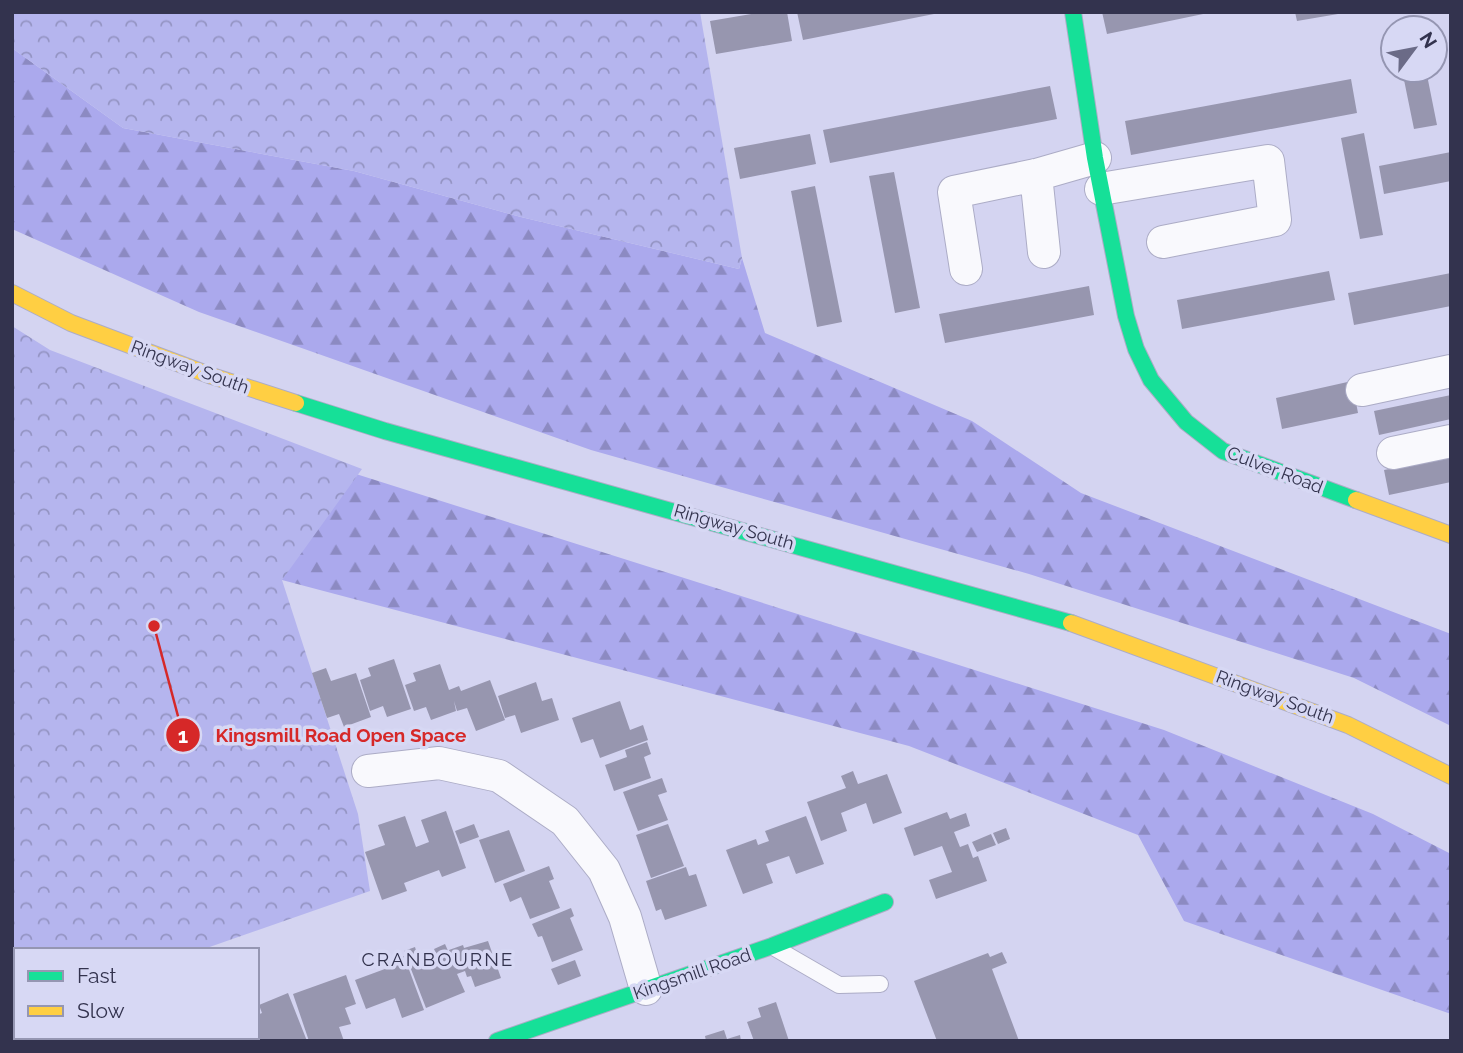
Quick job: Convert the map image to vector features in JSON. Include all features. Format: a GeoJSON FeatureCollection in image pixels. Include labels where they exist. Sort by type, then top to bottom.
{"type":"FeatureCollection","features":[{"type":"Feature","properties":{"kind":"main road","name":"Culver Road"},"geometry":{"type":"LineString","coordinates":[[1073,12],[1095,158],[1126,316],[1136,349],[1151,380],[1186,422],[1223,451],[1451,535]]}},
{"type":"Feature","properties":{"kind":"main road","name":"Ringway South"},"geometry":{"type":"LineString","coordinates":[[12,293],[71,323],[212,376],[385,431],[1079,625],[1348,724],[1451,776]]}},
{"type":"Feature","properties":{"kind":"main road","name":"Kingsmill Road"},"geometry":{"type":"LineString","coordinates":[[497,1041],[548,1032],[646,989],[772,946],[885,902]]}},
{"type":"Feature","properties":{"kind":"street"},"geometry":{"type":"LineString","coordinates":[[966,269],[954,192],[1036,175],[1095,158]]}},
{"type":"Feature","properties":{"kind":"street"},"geometry":{"type":"LineString","coordinates":[[1101,189],[1268,161],[1275,220],[1163,242]]}},
{"type":"Feature","properties":{"kind":"street"},"geometry":{"type":"LineString","coordinates":[[1036,175],[1044,252]]}},
{"type":"Feature","properties":{"kind":"street"},"geometry":{"type":"LineString","coordinates":[[1362,390],[1451,371]]}},
{"type":"Feature","properties":{"kind":"street"},"geometry":{"type":"LineString","coordinates":[[1393,453],[1451,441]]}},
{"type":"Feature","properties":{"kind":"street"},"geometry":{"type":"LineString","coordinates":[[368,771],[439,763],[499,776],[565,821],[604,870],[625,917],[646,989]]}},
{"type":"Feature","properties":{"kind":"lane"},"geometry":{"type":"LineString","coordinates":[[772,946],[839,985],[880,984]]}},
{"type":"Feature","properties":{"kind":"green space"},"geometry":{"type":"Polygon","coordinates":[[[12,12],[700,12],[742,258],[739,269],[521,217],[354,171],[123,128],[12,48],[12,12]]]}},
{"type":"Feature","properties":{"kind":"green space"},"geometry":{"type":"Polygon","coordinates":[[[12,48],[123,128],[354,171],[521,217],[739,269],[742,258],[765,333],[972,421],[1081,493],[1451,634],[1451,726],[1354,678],[1029,574],[591,450],[199,312],[12,229],[12,48]]]}},
{"type":"Feature","properties":{"kind":"green space"},"geometry":{"type":"Polygon","coordinates":[[[12,326],[50,350],[362,469],[282,580],[358,814],[370,891],[207,948],[14,948],[12,1016],[12,326]]]}},
{"type":"Feature","properties":{"kind":"green space"},"geometry":{"type":"Polygon","coordinates":[[[12,337],[356,474],[1164,730],[1373,814],[1451,854],[1451,1014],[1184,921],[1138,835],[909,746],[282,580],[12,337]]]}},
{"type":"Feature","properties":{"kind":"building"},"geometry":{"type":"Polygon","coordinates":[[[763,12],[787,12],[792,41],[716,54],[710,21],[763,12]]]}},
{"type":"Feature","properties":{"kind":"building"},"geometry":{"type":"Polygon","coordinates":[[[797,12],[934,12],[934,14],[803,40],[797,12]]]}},
{"type":"Feature","properties":{"kind":"building"},"geometry":{"type":"Polygon","coordinates":[[[1102,12],[1208,12],[1208,13],[1107,34],[1102,12]]]}},
{"type":"Feature","properties":{"kind":"building"},"geometry":{"type":"Polygon","coordinates":[[[1295,12],[1338,12],[1338,14],[1297,21],[1295,12]]]}},
{"type":"Feature","properties":{"kind":"building"},"geometry":{"type":"Polygon","coordinates":[[[1351,79],[1357,113],[1131,155],[1125,121],[1351,79]]]}},
{"type":"Feature","properties":{"kind":"building"},"geometry":{"type":"Polygon","coordinates":[[[1405,84],[1429,84],[1437,125],[1414,129],[1405,84]]]}},
{"type":"Feature","properties":{"kind":"building"},"geometry":{"type":"Polygon","coordinates":[[[1050,86],[1057,119],[830,163],[823,130],[1050,86]]]}},
{"type":"Feature","properties":{"kind":"building"},"geometry":{"type":"Polygon","coordinates":[[[1364,133],[1383,235],[1360,239],[1341,138],[1364,133]]]}},
{"type":"Feature","properties":{"kind":"building"},"geometry":{"type":"Polygon","coordinates":[[[810,134],[816,164],[740,179],[734,148],[810,134]]]}},
{"type":"Feature","properties":{"kind":"building"},"geometry":{"type":"Polygon","coordinates":[[[1451,152],[1451,181],[1384,194],[1379,166],[1451,152]]]}},
{"type":"Feature","properties":{"kind":"building"},"geometry":{"type":"Polygon","coordinates":[[[894,172],[920,308],[895,313],[869,176],[894,172]]]}},
{"type":"Feature","properties":{"kind":"building"},"geometry":{"type":"Polygon","coordinates":[[[815,186],[842,322],[817,327],[791,191],[815,186]]]}},
{"type":"Feature","properties":{"kind":"building"},"geometry":{"type":"Polygon","coordinates":[[[1329,271],[1335,300],[1182,329],[1177,300],[1329,271]]]}},
{"type":"Feature","properties":{"kind":"building"},"geometry":{"type":"Polygon","coordinates":[[[1451,273],[1451,306],[1354,325],[1348,293],[1451,273]]]}},
{"type":"Feature","properties":{"kind":"building"},"geometry":{"type":"Polygon","coordinates":[[[1089,286],[1094,315],[945,343],[939,314],[1089,286]]]}},
{"type":"Feature","properties":{"kind":"building"},"geometry":{"type":"Polygon","coordinates":[[[1352,381],[1358,413],[1282,429],[1276,398],[1352,381]]]}},
{"type":"Feature","properties":{"kind":"building"},"geometry":{"type":"Polygon","coordinates":[[[1451,395],[1451,419],[1379,435],[1374,411],[1451,395]]]}},
{"type":"Feature","properties":{"kind":"building"},"geometry":{"type":"Polygon","coordinates":[[[1451,457],[1451,482],[1389,495],[1384,470],[1451,457]]]}},
{"type":"Feature","properties":{"kind":"building"},"geometry":{"type":"Polygon","coordinates":[[[394,659],[411,709],[387,717],[383,706],[370,711],[360,680],[371,676],[368,668],[394,659]]]}},
{"type":"Feature","properties":{"kind":"building"},"geometry":{"type":"Polygon","coordinates":[[[440,664],[449,690],[459,686],[461,691],[490,680],[505,720],[476,731],[467,708],[457,711],[454,701],[456,711],[431,720],[426,707],[414,711],[405,685],[416,681],[413,673],[440,664]]]}},
{"type":"Feature","properties":{"kind":"building"},"geometry":{"type":"Polygon","coordinates":[[[326,668],[331,681],[356,673],[371,717],[344,727],[339,714],[327,718],[312,673],[326,668]]]}},
{"type":"Feature","properties":{"kind":"building"},"geometry":{"type":"Polygon","coordinates":[[[536,682],[542,701],[552,698],[559,720],[521,733],[515,715],[505,718],[498,696],[536,682]]]}},
{"type":"Feature","properties":{"kind":"building"},"geometry":{"type":"Polygon","coordinates":[[[620,701],[630,730],[643,725],[648,740],[600,758],[593,739],[581,743],[572,718],[620,701]]]}},
{"type":"Feature","properties":{"kind":"building"},"geometry":{"type":"Polygon","coordinates":[[[647,742],[651,754],[644,757],[651,778],[614,791],[605,765],[627,757],[625,750],[647,742]]]}},
{"type":"Feature","properties":{"kind":"building"},"geometry":{"type":"Polygon","coordinates":[[[853,771],[858,784],[887,774],[902,813],[873,824],[866,803],[841,813],[847,831],[821,841],[807,802],[846,788],[841,776],[853,771]]]}},
{"type":"Feature","properties":{"kind":"building"},"geometry":{"type":"Polygon","coordinates":[[[662,778],[667,792],[658,795],[668,820],[638,831],[623,792],[662,778]]]}},
{"type":"Feature","properties":{"kind":"building"},"geometry":{"type":"Polygon","coordinates":[[[446,811],[466,868],[442,877],[439,870],[404,883],[407,891],[382,900],[365,852],[385,845],[378,825],[405,816],[416,847],[429,842],[421,820],[446,811]]]}},
{"type":"Feature","properties":{"kind":"building"},"geometry":{"type":"Polygon","coordinates":[[[947,812],[950,819],[966,813],[970,826],[954,832],[960,847],[968,844],[973,858],[978,856],[987,881],[936,899],[929,880],[952,872],[942,846],[914,856],[904,828],[947,812]]]}},
{"type":"Feature","properties":{"kind":"building"},"geometry":{"type":"Polygon","coordinates":[[[806,816],[824,864],[796,874],[789,856],[766,864],[773,883],[743,894],[726,850],[756,839],[758,845],[769,841],[765,831],[806,816]]]}},
{"type":"Feature","properties":{"kind":"building"},"geometry":{"type":"Polygon","coordinates":[[[474,824],[479,837],[460,844],[455,831],[474,824]]]}},
{"type":"Feature","properties":{"kind":"building"},"geometry":{"type":"Polygon","coordinates":[[[668,824],[684,866],[651,878],[636,835],[668,824]]]}},
{"type":"Feature","properties":{"kind":"building"},"geometry":{"type":"Polygon","coordinates":[[[1006,828],[1010,839],[998,844],[993,833],[1006,828]]]}},
{"type":"Feature","properties":{"kind":"building"},"geometry":{"type":"Polygon","coordinates":[[[509,830],[525,871],[495,883],[479,840],[509,830]]]}},
{"type":"Feature","properties":{"kind":"building"},"geometry":{"type":"Polygon","coordinates":[[[991,834],[996,845],[977,852],[972,842],[991,834]]]}},
{"type":"Feature","properties":{"kind":"building"},"geometry":{"type":"Polygon","coordinates":[[[549,866],[554,879],[549,881],[560,908],[530,919],[521,897],[510,902],[503,884],[549,866]]]}},
{"type":"Feature","properties":{"kind":"building"},"geometry":{"type":"Polygon","coordinates":[[[686,867],[689,876],[696,874],[707,906],[665,920],[661,909],[656,911],[646,881],[686,867]]]}},
{"type":"Feature","properties":{"kind":"building"},"geometry":{"type":"Polygon","coordinates":[[[571,908],[574,916],[570,918],[583,950],[552,962],[542,936],[538,937],[532,924],[571,908]]]}},
{"type":"Feature","properties":{"kind":"building"},"geometry":{"type":"Polygon","coordinates":[[[488,941],[501,978],[475,987],[471,976],[467,977],[465,971],[457,974],[465,992],[426,1008],[404,951],[415,947],[417,954],[424,951],[428,960],[437,956],[434,949],[445,944],[452,960],[449,950],[488,941]]]}},
{"type":"Feature","properties":{"kind":"building"},"geometry":{"type":"Polygon","coordinates":[[[1002,952],[1007,963],[992,969],[1019,1041],[937,1041],[914,981],[988,953],[990,957],[1002,952]]]}},
{"type":"Feature","properties":{"kind":"building"},"geometry":{"type":"Polygon","coordinates":[[[404,956],[424,1010],[402,1018],[395,998],[366,1009],[355,980],[393,966],[390,961],[404,956]]]}},
{"type":"Feature","properties":{"kind":"building"},"geometry":{"type":"Polygon","coordinates":[[[575,960],[581,976],[558,985],[551,969],[575,960]]]}},
{"type":"Feature","properties":{"kind":"building"},"geometry":{"type":"Polygon","coordinates":[[[346,975],[356,1004],[345,1008],[351,1024],[339,1027],[344,1041],[309,1041],[293,994],[346,975]]]}},
{"type":"Feature","properties":{"kind":"building"},"geometry":{"type":"Polygon","coordinates":[[[288,993],[307,1041],[243,1041],[242,1039],[259,1039],[259,1014],[262,1013],[259,1005],[288,993]]]}},
{"type":"Feature","properties":{"kind":"building"},"geometry":{"type":"Polygon","coordinates":[[[776,1002],[789,1041],[754,1041],[747,1022],[761,1017],[758,1008],[776,1002]]]}},
{"type":"Feature","properties":{"kind":"building"},"geometry":{"type":"Polygon","coordinates":[[[724,1030],[727,1039],[740,1035],[741,1041],[706,1041],[705,1036],[724,1030]]]}},
{"type":"Feature","properties":{"kind":"building"},"geometry":{"type":"Polygon","coordinates":[[[236,1039],[236,1041],[198,1041],[236,1039]]]}},
{"type":"Feature","properties":{"kind":"traffic: fast"},"geometry":{"type":"LineString","coordinates":[[1073,12],[1095,158],[1126,316],[1136,349],[1151,380],[1186,422],[1223,451],[1356,500]]}},
{"type":"Feature","properties":{"kind":"traffic: fast"},"geometry":{"type":"LineString","coordinates":[[296,403],[385,431],[1071,623]]}},
{"type":"Feature","properties":{"kind":"traffic: fast"},"geometry":{"type":"LineString","coordinates":[[497,1041],[772,946],[885,902]]}},
{"type":"Feature","properties":{"kind":"traffic: slow"},"geometry":{"type":"LineString","coordinates":[[12,293],[71,323],[212,376],[296,403]]}},
{"type":"Feature","properties":{"kind":"traffic: slow"},"geometry":{"type":"LineString","coordinates":[[1356,500],[1451,535]]}},
{"type":"Feature","properties":{"kind":"traffic: slow"},"geometry":{"type":"LineString","coordinates":[[1071,623],[1348,725],[1451,776]]}},
{"type":"Feature","properties":{"kind":"place","name":"Kingsmill Road Open Space"},"geometry":{"type":"Point","coordinates":[154,626]}},
{"type":"Feature","properties":{"kind":"district","name":"CRANBOURNE"},"geometry":{"type":"Point","coordinates":[438,959]}}]}
